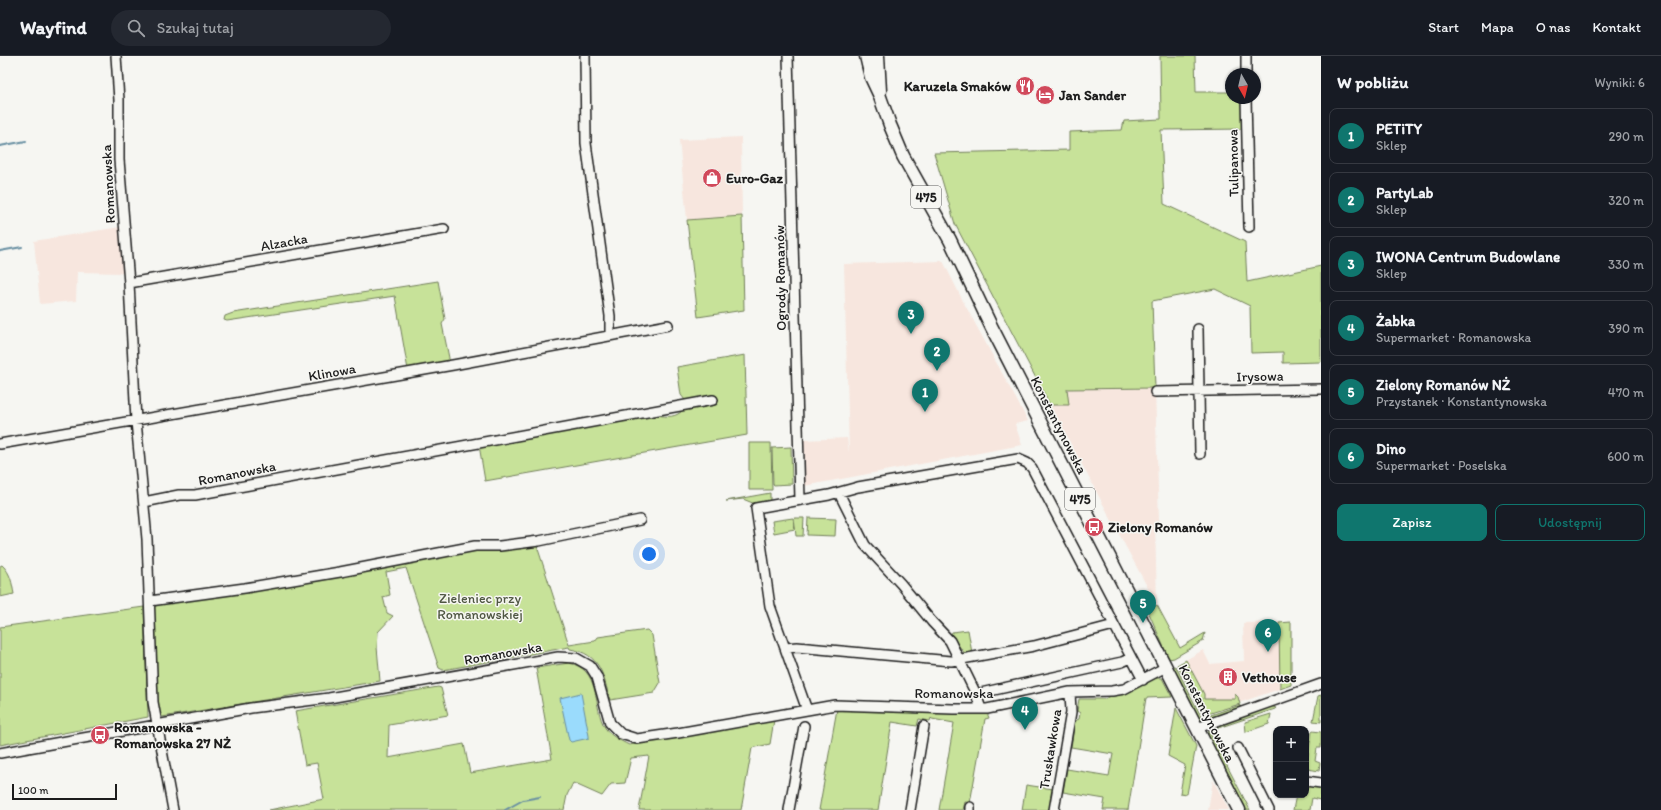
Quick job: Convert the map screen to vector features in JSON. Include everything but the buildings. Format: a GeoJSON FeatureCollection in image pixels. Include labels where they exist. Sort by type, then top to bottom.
{"type":"FeatureCollection","features":[{"type":"Feature","properties":{"kind":"main road","name":"Konstantynowska"},"geometry":{"type":"LineString","coordinates":[[866,56],[872,77],[880,94],[890,125],[903,156],[950,240],[991,326],[1239,810]]}},
{"type":"Feature","properties":{"kind":"main road","name":"Konstantynowska"},"geometry":{"type":"LineString","coordinates":[[878,56],[880,94]]}},
{"type":"Feature","properties":{"kind":"street","name":"Romanowska"},"geometry":{"type":"LineString","coordinates":[[116,56],[119,100],[119,160],[129,283],[136,421],[144,502],[150,601],[153,702],[157,725]]}},
{"type":"Feature","properties":{"kind":"street"},"geometry":{"type":"LineString","coordinates":[[585,56],[586,143],[610,316],[610,335]]}},
{"type":"Feature","properties":{"kind":"street","name":"Ogrody Romanów"},"geometry":{"type":"LineString","coordinates":[[788,56],[800,500]]}},
{"type":"Feature","properties":{"kind":"street"},"geometry":{"type":"LineString","coordinates":[[1246,56],[1246,68]]}},
{"type":"Feature","properties":{"kind":"street","name":"Tulipanowa"},"geometry":{"type":"LineString","coordinates":[[1246,104],[1249,227]]}},
{"type":"Feature","properties":{"kind":"street","name":"Alzacka"},"geometry":{"type":"LineString","coordinates":[[129,283],[444,229]]}},
{"type":"Feature","properties":{"kind":"street","name":"Klinowa"},"geometry":{"type":"LineString","coordinates":[[0,444],[136,421],[668,325]]}},
{"type":"Feature","properties":{"kind":"street"},"geometry":{"type":"LineString","coordinates":[[1198,329],[1200,454]]}},
{"type":"Feature","properties":{"kind":"street","name":"Irysowa"},"geometry":{"type":"LineString","coordinates":[[1155,392],[1321,389]]}},
{"type":"Feature","properties":{"kind":"street","name":"Romanowska"},"geometry":{"type":"LineString","coordinates":[[144,502],[179,495],[195,495],[713,400]]}},
{"type":"Feature","properties":{"kind":"street"},"geometry":{"type":"LineString","coordinates":[[807,710],[770,606],[756,508],[840,493],[858,487],[1014,459],[1024,461],[1032,468],[1143,680]]}},
{"type":"Feature","properties":{"kind":"street"},"geometry":{"type":"LineString","coordinates":[[840,493],[865,545],[950,641],[976,694],[980,709]]}},
{"type":"Feature","properties":{"kind":"street"},"geometry":{"type":"LineString","coordinates":[[150,601],[332,574],[475,546],[500,546],[539,541],[640,520]]}},
{"type":"Feature","properties":{"kind":"street"},"geometry":{"type":"LineString","coordinates":[[785,648],[797,647],[951,661],[1034,646],[1114,625]]}},
{"type":"Feature","properties":{"kind":"street","name":"Romanowska"},"geometry":{"type":"LineString","coordinates":[[0,753],[251,708],[330,698],[541,660],[569,657],[582,660],[592,669],[596,677],[610,723],[618,733],[630,738],[660,736],[807,710],[848,705],[980,709],[995,708],[1070,692],[1119,690],[1143,680],[1166,667]]}},
{"type":"Feature","properties":{"kind":"street"},"geometry":{"type":"LineString","coordinates":[[976,694],[1122,662],[1131,658]]}},
{"type":"Feature","properties":{"kind":"street"},"geometry":{"type":"LineString","coordinates":[[1197,728],[1321,684]]}},
{"type":"Feature","properties":{"kind":"street","name":"Truskawkowa"},"geometry":{"type":"LineString","coordinates":[[1054,810],[1071,712],[1070,692]]}},
{"type":"Feature","properties":{"kind":"street"},"geometry":{"type":"LineString","coordinates":[[157,725],[173,810]]}},
{"type":"Feature","properties":{"kind":"street"},"geometry":{"type":"LineString","coordinates":[[789,810],[804,726]]}},
{"type":"Feature","properties":{"kind":"street"},"geometry":{"type":"LineString","coordinates":[[910,810],[924,726]]}},
{"type":"Feature","properties":{"kind":"street"},"geometry":{"type":"LineString","coordinates":[[1238,748],[1269,810]]}},
{"type":"Feature","properties":{"kind":"street"},"geometry":{"type":"LineString","coordinates":[[1309,781],[1321,783]]}},
{"type":"Feature","properties":{"kind":"shaded area","name":"Euro-Gaz"},"geometry":{"type":"Polygon","coordinates":[[[741,137],[742,216],[687,220],[679,140],[741,137]]]}},
{"type":"Feature","properties":{"kind":"shaded area"},"geometry":{"type":"Polygon","coordinates":[[[120,227],[123,273],[77,272],[76,301],[40,304],[34,241],[120,227]]]}},
{"type":"Feature","properties":{"kind":"shaded area"},"geometry":{"type":"Polygon","coordinates":[[[943,261],[1028,421],[1015,424],[1022,445],[804,486],[804,440],[847,438],[849,452],[844,264],[943,261]]]}},
{"type":"Feature","properties":{"kind":"shaded area"},"geometry":{"type":"Polygon","coordinates":[[[1155,388],[1159,521],[1155,521],[1157,605],[1050,405],[1069,405],[1067,389],[1155,388]]]}},
{"type":"Feature","properties":{"kind":"shaded area"},"geometry":{"type":"Polygon","coordinates":[[[1291,622],[1291,685],[1204,715],[1177,665],[1203,650],[1210,664],[1244,661],[1243,623],[1291,622]]]}},
{"type":"Feature","properties":{"kind":"shaded area"},"geometry":{"type":"Polygon","coordinates":[[[1213,780],[1229,810],[1208,810],[1213,780]]]}},
{"type":"Feature","properties":{"kind":"green space"},"geometry":{"type":"Polygon","coordinates":[[[1160,56],[1195,56],[1196,92],[1225,92],[1225,104],[1242,104],[1243,129],[1161,130],[1164,204],[1245,242],[1247,282],[1321,266],[1321,362],[1283,363],[1283,352],[1251,353],[1250,306],[1215,289],[1152,301],[1155,388],[1067,389],[1069,405],[1050,405],[955,224],[934,153],[1069,150],[1069,132],[1122,130],[1124,121],[1161,119],[1160,56]]]}},
{"type":"Feature","properties":{"kind":"green space"},"geometry":{"type":"Polygon","coordinates":[[[742,216],[744,310],[698,317],[687,220],[742,216]]]}},
{"type":"Feature","properties":{"kind":"green space"},"geometry":{"type":"Polygon","coordinates":[[[438,281],[445,319],[442,324],[449,358],[448,362],[408,370],[395,296],[227,321],[224,320],[225,316],[233,313],[438,281]]]}},
{"type":"Feature","properties":{"kind":"green space"},"geometry":{"type":"Polygon","coordinates":[[[745,355],[747,435],[485,481],[479,445],[657,415],[668,416],[678,414],[684,409],[685,400],[681,395],[677,367],[745,355]]]}},
{"type":"Feature","properties":{"kind":"green space"},"geometry":{"type":"Polygon","coordinates":[[[749,443],[771,443],[772,490],[749,490],[749,443]]]}},
{"type":"Feature","properties":{"kind":"green space"},"geometry":{"type":"Polygon","coordinates":[[[791,447],[792,484],[773,485],[772,448],[791,447]]]}},
{"type":"Feature","properties":{"kind":"green space"},"geometry":{"type":"Polygon","coordinates":[[[770,493],[770,501],[755,504],[743,499],[726,501],[770,493]]]}},
{"type":"Feature","properties":{"kind":"green space"},"geometry":{"type":"Polygon","coordinates":[[[793,518],[795,529],[774,533],[772,521],[793,518]]]}},
{"type":"Feature","properties":{"kind":"green space"},"geometry":{"type":"Polygon","coordinates":[[[794,518],[804,518],[803,536],[796,536],[794,518]]]}},
{"type":"Feature","properties":{"kind":"green space"},"geometry":{"type":"Polygon","coordinates":[[[808,518],[836,519],[835,536],[807,535],[808,518]]]}},
{"type":"Feature","properties":{"kind":"green space","name":"Zieleniec przy Romanowskiej"},"geometry":{"type":"Polygon","coordinates":[[[537,546],[569,645],[595,641],[598,637],[647,630],[652,635],[660,683],[654,693],[610,700],[599,667],[588,656],[570,649],[569,647],[443,670],[439,668],[406,568],[386,572],[390,595],[383,597],[387,613],[393,616],[378,632],[377,647],[380,681],[162,717],[157,705],[154,607],[160,604],[476,548],[495,550],[537,546]]]}},
{"type":"Feature","properties":{"kind":"green space"},"geometry":{"type":"Polygon","coordinates":[[[2,565],[9,575],[14,594],[0,597],[0,566],[2,565]]]}},
{"type":"Feature","properties":{"kind":"green space"},"geometry":{"type":"Polygon","coordinates":[[[1157,605],[1180,648],[1205,633],[1203,641],[1174,658],[1169,659],[1148,611],[1157,605]]]}},
{"type":"Feature","properties":{"kind":"green space"},"geometry":{"type":"Polygon","coordinates":[[[144,607],[148,717],[0,745],[0,627],[144,607]]]}},
{"type":"Feature","properties":{"kind":"green space"},"geometry":{"type":"Polygon","coordinates":[[[1291,622],[1291,685],[1280,689],[1279,623],[1291,622]]]}},
{"type":"Feature","properties":{"kind":"green space"},"geometry":{"type":"Polygon","coordinates":[[[968,630],[972,653],[965,654],[951,635],[952,632],[968,630]]]}},
{"type":"Feature","properties":{"kind":"green space"},"geometry":{"type":"Polygon","coordinates":[[[1186,660],[1204,694],[1204,699],[1235,699],[1235,694],[1238,697],[1240,704],[1204,715],[1177,665],[1186,660]]]}},
{"type":"Feature","properties":{"kind":"green space"},"geometry":{"type":"Polygon","coordinates":[[[569,663],[579,666],[591,679],[600,715],[605,728],[614,737],[629,745],[774,720],[770,744],[752,748],[741,810],[639,810],[649,756],[631,758],[625,783],[611,784],[602,796],[573,783],[567,795],[564,810],[269,810],[324,799],[317,763],[305,765],[295,711],[438,687],[441,688],[448,715],[389,725],[388,758],[464,744],[470,773],[552,759],[536,668],[569,663]]]}},
{"type":"Feature","properties":{"kind":"green space"},"geometry":{"type":"Polygon","coordinates":[[[1174,666],[1176,667],[1203,720],[1199,719],[1173,669],[1174,666]]]}},
{"type":"Feature","properties":{"kind":"green space"},"geometry":{"type":"Polygon","coordinates":[[[1155,678],[1162,678],[1172,697],[1146,698],[1128,810],[1103,810],[1105,799],[1063,792],[1067,769],[1109,776],[1113,754],[1071,747],[1075,721],[1079,719],[1080,713],[1077,711],[1079,699],[1106,699],[1109,695],[1155,678]]]}},
{"type":"Feature","properties":{"kind":"green space"},"geometry":{"type":"Polygon","coordinates":[[[1321,695],[1321,722],[1313,721],[1318,696],[1321,695]]]}},
{"type":"Feature","properties":{"kind":"green space"},"geometry":{"type":"Polygon","coordinates":[[[1240,705],[1238,709],[1206,720],[1205,717],[1240,705]]]}},
{"type":"Feature","properties":{"kind":"green space"},"geometry":{"type":"Polygon","coordinates":[[[1271,706],[1276,708],[1212,730],[1211,728],[1271,706]]]}},
{"type":"Feature","properties":{"kind":"green space"},"geometry":{"type":"Polygon","coordinates":[[[1176,708],[1196,746],[1187,794],[1180,793],[1185,765],[1168,756],[1176,708]]]}},
{"type":"Feature","properties":{"kind":"green space"},"geometry":{"type":"Polygon","coordinates":[[[837,709],[955,714],[987,713],[989,718],[985,719],[970,803],[965,802],[963,810],[939,810],[954,723],[931,718],[930,721],[919,719],[917,726],[892,722],[878,810],[819,810],[837,709]]]}},
{"type":"Feature","properties":{"kind":"green space"},"geometry":{"type":"Polygon","coordinates":[[[1271,714],[1269,724],[1246,732],[1245,722],[1271,714]]]}},
{"type":"Feature","properties":{"kind":"green space"},"geometry":{"type":"Polygon","coordinates":[[[1209,731],[1250,810],[1244,810],[1207,737],[1209,731]]]}},
{"type":"Feature","properties":{"kind":"green space"},"geometry":{"type":"Polygon","coordinates":[[[1312,731],[1321,732],[1321,748],[1317,748],[1315,761],[1320,763],[1319,771],[1309,769],[1309,748],[1312,731]]]}},
{"type":"Feature","properties":{"kind":"green space"},"geometry":{"type":"Polygon","coordinates":[[[1309,784],[1321,786],[1321,802],[1320,800],[1312,798],[1310,810],[1293,810],[1295,798],[1309,798],[1309,784]]]}},
{"type":"Feature","properties":{"kind":"green space"},"geometry":{"type":"Polygon","coordinates":[[[1026,785],[1053,789],[1049,810],[1022,810],[1026,785]]]}},
{"type":"Feature","properties":{"kind":"water"},"geometry":{"type":"Polygon","coordinates":[[[581,693],[589,738],[571,742],[569,740],[560,698],[581,693]]]}},
{"type":"Feature","properties":{"kind":"waterway"},"geometry":{"type":"LineString","coordinates":[[0,146],[26,141]]}},
{"type":"Feature","properties":{"kind":"waterway"},"geometry":{"type":"LineString","coordinates":[[0,251],[22,247]]}},
{"type":"Feature","properties":{"kind":"waterway"},"geometry":{"type":"LineString","coordinates":[[505,810],[523,800],[540,797]]}},
{"type":"Feature","properties":{"kind":"place","name":"Karuzela Smaków"},"geometry":{"type":"Point","coordinates":[1025,86]}},
{"type":"Feature","properties":{"kind":"place","name":"Jan Sander"},"geometry":{"type":"Point","coordinates":[1045,95]}},
{"type":"Feature","properties":{"kind":"place","name":"Euro-Gaz"},"geometry":{"type":"Point","coordinates":[712,178]}},
{"type":"Feature","properties":{"kind":"place","name":"IWONA Centrum Budowlane"},"geometry":{"type":"Point","coordinates":[911,334]}},
{"type":"Feature","properties":{"kind":"place","name":"PartyLab"},"geometry":{"type":"Point","coordinates":[937,371]}},
{"type":"Feature","properties":{"kind":"place","name":"PETiTY"},"geometry":{"type":"Point","coordinates":[925,412]}},
{"type":"Feature","properties":{"kind":"place","name":"Zielony Romanów"},"geometry":{"type":"Point","coordinates":[1094,527]}},
{"type":"Feature","properties":{"kind":"place","name":"Zielony Romanów NŻ"},"geometry":{"type":"Point","coordinates":[1143,623]}},
{"type":"Feature","properties":{"kind":"place","name":"Dino"},"geometry":{"type":"Point","coordinates":[1268,652]}},
{"type":"Feature","properties":{"kind":"place","name":"Vethouse"},"geometry":{"type":"Point","coordinates":[1228,677]}},
{"type":"Feature","properties":{"kind":"place","name":"Żabka"},"geometry":{"type":"Point","coordinates":[1025,730]}},
{"type":"Feature","properties":{"kind":"place","name":"Romanowska - Romanowska 27 NŻ"},"geometry":{"type":"Point","coordinates":[100,735]}}]}
